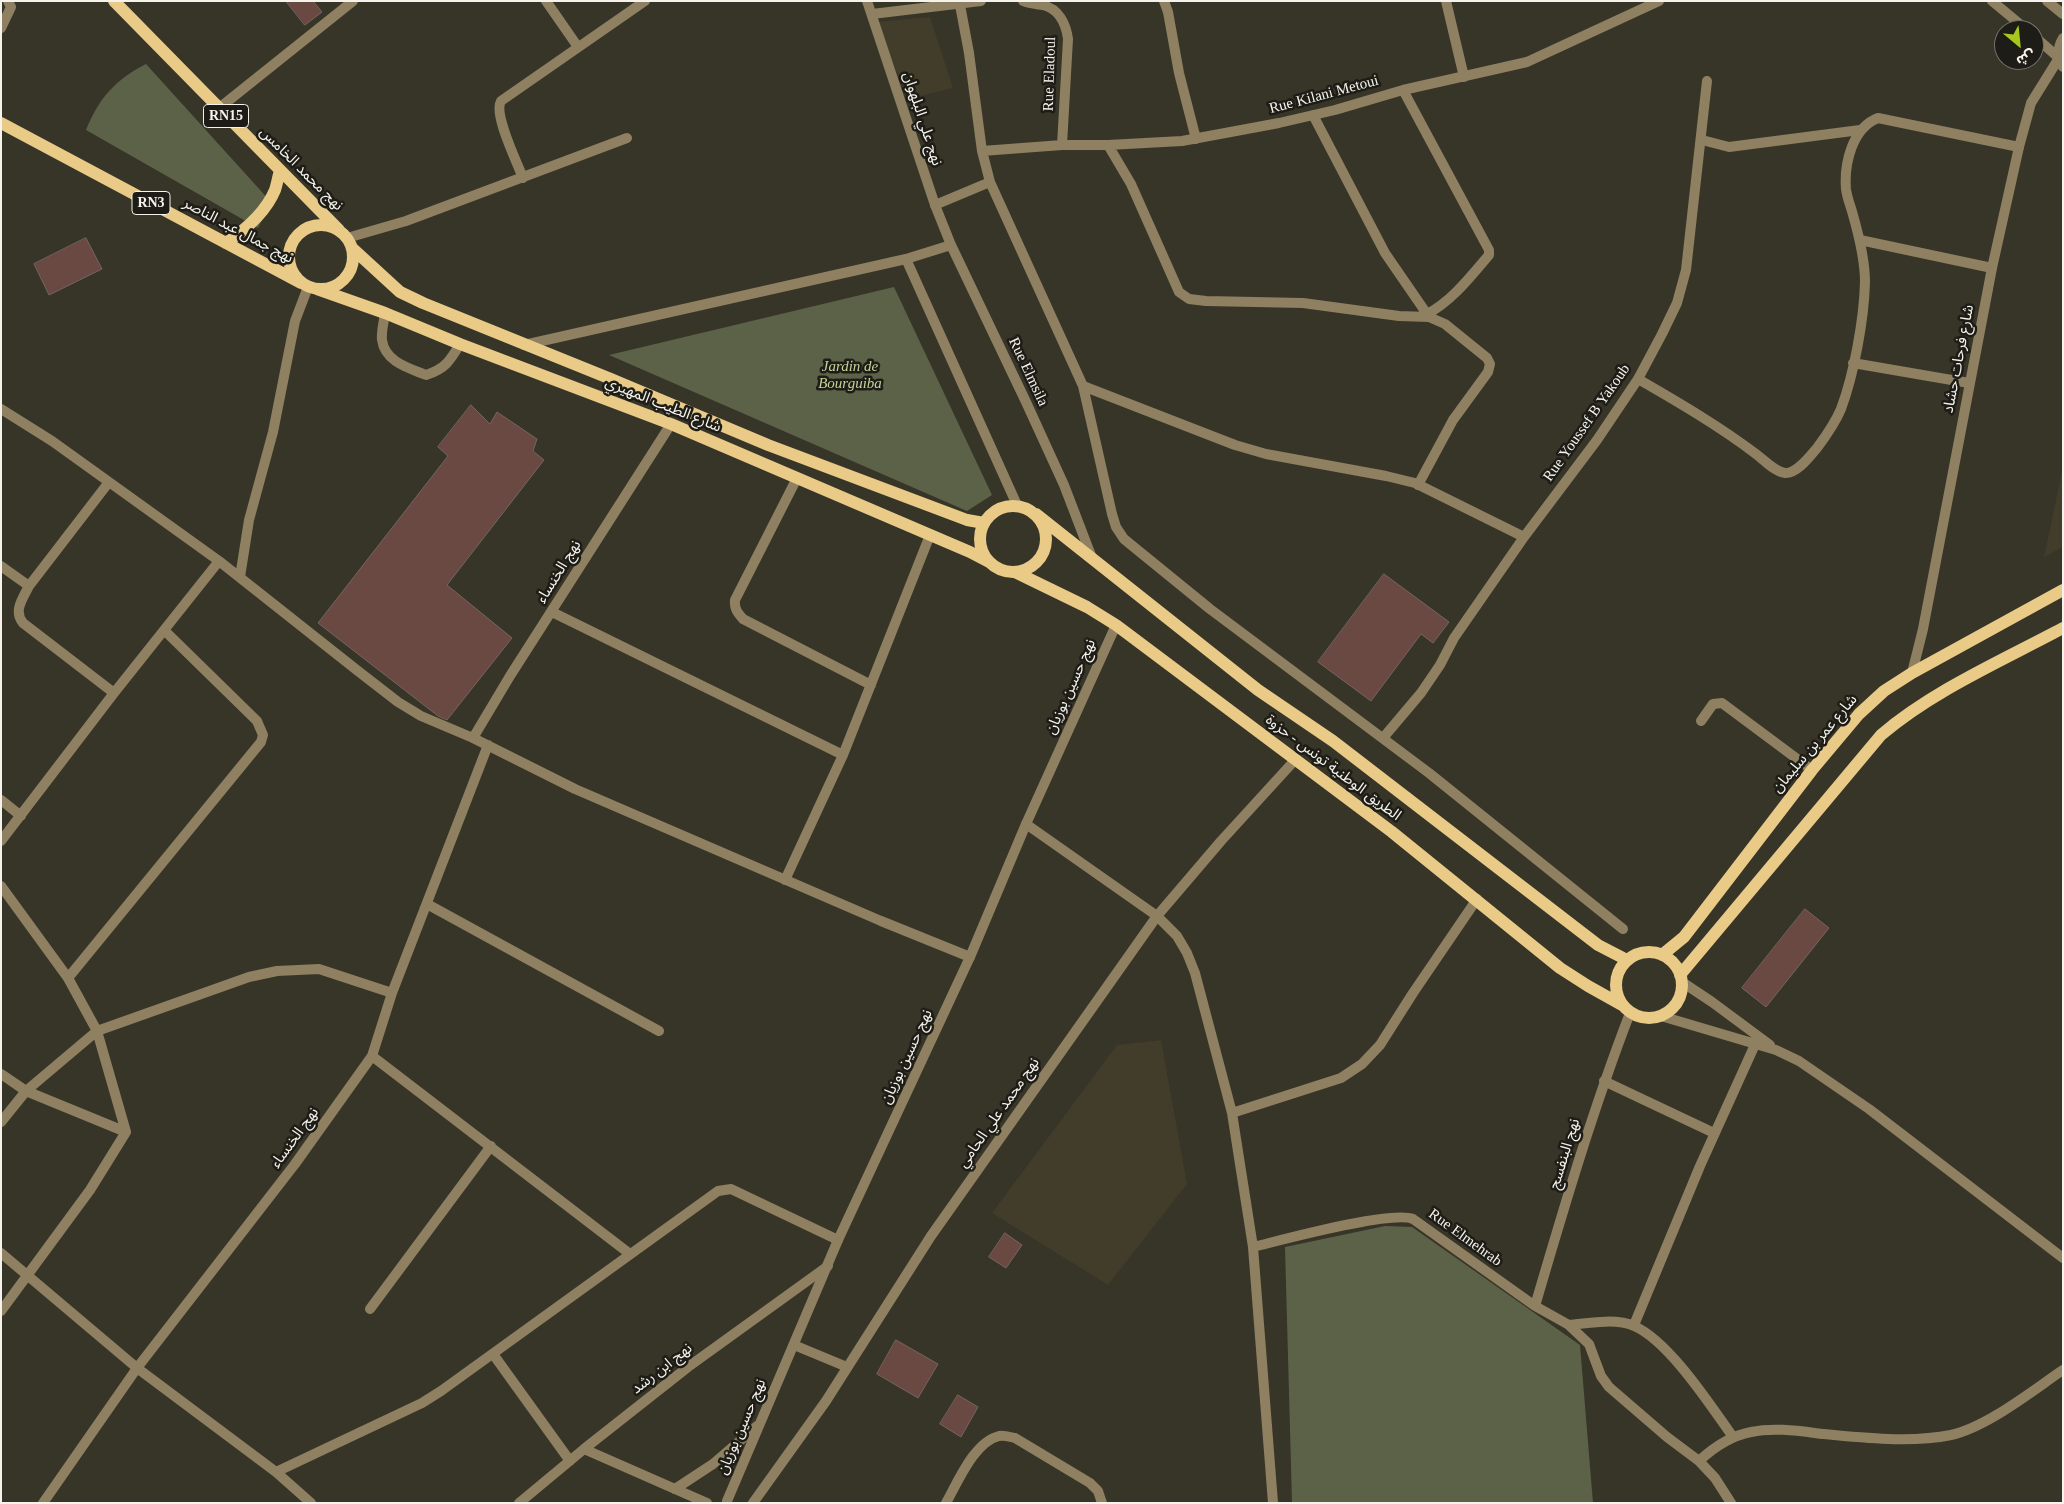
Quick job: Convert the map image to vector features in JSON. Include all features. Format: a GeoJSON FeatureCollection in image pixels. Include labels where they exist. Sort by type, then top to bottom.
{"type":"FeatureCollection","features":[{"type":"Feature","properties":{"kind":"main road","name":"نهج محمد الخامس"},"geometry":{"type":"LineString","coordinates":[[114,1],[346,239]]}},
{"type":"Feature","properties":{"kind":"main road","name":"نهج جمال عبد الناصر"},"geometry":{"type":"LineString","coordinates":[[1,123],[309,286]]}},
{"type":"Feature","properties":{"kind":"main road"},"geometry":{"type":"LineString","coordinates":[[226,243],[243,232],[262,211],[275,190],[280,171]]}},
{"type":"Feature","properties":{"kind":"main road"},"geometry":{"type":"LineString","coordinates":[[329,226],[346,239],[354,258],[351,269],[346,278],[338,285],[328,289],[309,286],[293,273],[290,263],[290,252],[293,242],[299,234],[313,227],[329,226]]}},
{"type":"Feature","properties":{"kind":"main road","name":"شارع الطيب المهيري"},"geometry":{"type":"LineString","coordinates":[[346,239],[400,292],[423,303],[768,445],[967,520],[984,523]]}},
{"type":"Feature","properties":{"kind":"main road","name":"شارع الطيب المهيري"},"geometry":{"type":"LineString","coordinates":[[309,286],[385,313],[460,344],[671,424],[970,552],[991,563]]}},
{"type":"Feature","properties":{"kind":"main road"},"geometry":{"type":"LineString","coordinates":[[1017,505],[1028,508],[1036,514],[1046,531],[1045,550],[1033,566],[1015,572],[998,568],[986,558],[981,545],[981,530],[994,511],[1017,505]]}},
{"type":"Feature","properties":{"kind":"main road","name":"الطريق الوطنية تونس - حزوة"},"geometry":{"type":"LineString","coordinates":[[1036,514],[1258,690],[1333,741],[1598,945],[1626,960]]}},
{"type":"Feature","properties":{"kind":"main road","name":"الطريق الوطنية تونس - حزوة"},"geometry":{"type":"LineString","coordinates":[[1015,572],[1087,607],[1116,625],[1392,832],[1560,968],[1626,1009]]}},
{"type":"Feature","properties":{"kind":"main road","name":"شارع عمر بن سليمان"},"geometry":{"type":"LineString","coordinates":[[1662,955],[1684,936],[1812,770],[1859,714],[1884,691],[1912,673],[2063,590]]}},
{"type":"Feature","properties":{"kind":"main road"},"geometry":{"type":"LineString","coordinates":[[1681,979],[1670,960],[1662,955],[1647,952],[1626,960],[1618,974],[1616,984],[1617,995],[1626,1009],[1640,1017],[1661,1016],[1675,1006],[1679,998],[1681,979],[1704,945],[1881,735],[1903,716],[1926,702],[2063,628]]}},
{"type":"Feature","properties":{"kind":"street"},"geometry":{"type":"LineString","coordinates":[[1,28],[11,7],[8,1]]}},
{"type":"Feature","properties":{"kind":"street"},"geometry":{"type":"LineString","coordinates":[[218,109],[354,1]]}},
{"type":"Feature","properties":{"kind":"street"},"geometry":{"type":"LineString","coordinates":[[546,1],[578,47]]}},
{"type":"Feature","properties":{"kind":"street"},"geometry":{"type":"LineString","coordinates":[[523,178],[500,118],[499,105],[511,93],[646,1]]}},
{"type":"Feature","properties":{"kind":"street","name":"نهج علي البلهوان"},"geometry":{"type":"LineString","coordinates":[[867,1],[935,205],[951,245]]}},
{"type":"Feature","properties":{"kind":"street"},"geometry":{"type":"LineString","coordinates":[[872,14],[981,1]]}},
{"type":"Feature","properties":{"kind":"street","name":"Rue Eladoul"},"geometry":{"type":"LineString","coordinates":[[1023,1],[1032,5],[1042,5],[1055,11],[1066,24],[1068,39],[1062,145]]}},
{"type":"Feature","properties":{"kind":"street"},"geometry":{"type":"LineString","coordinates":[[1164,1],[1168,12],[1179,73],[1196,139]]}},
{"type":"Feature","properties":{"kind":"street"},"geometry":{"type":"LineString","coordinates":[[1446,1],[1464,76]]}},
{"type":"Feature","properties":{"kind":"street","name":"Rue Kilani Metoui"},"geometry":{"type":"LineString","coordinates":[[982,151],[1062,145],[1108,146],[1196,139],[1279,123],[1403,90],[1527,62],[1659,1]]}},
{"type":"Feature","properties":{"kind":"street"},"geometry":{"type":"LineString","coordinates":[[1992,1],[2015,20]]}},
{"type":"Feature","properties":{"kind":"street"},"geometry":{"type":"LineString","coordinates":[[2047,1],[2063,14]]}},
{"type":"Feature","properties":{"kind":"street"},"geometry":{"type":"LineString","coordinates":[[960,5],[972,69],[982,151],[990,182],[1083,386],[1112,514],[1116,527],[1124,539],[1210,609],[1384,738],[1623,930]]}},
{"type":"Feature","properties":{"kind":"street"},"geometry":{"type":"LineString","coordinates":[[2061,62],[2058,49],[2063,38]]}},
{"type":"Feature","properties":{"kind":"street"},"geometry":{"type":"LineString","coordinates":[[2044,46],[2061,62]]}},
{"type":"Feature","properties":{"kind":"street","name":"شارع فرحات حشاد"},"geometry":{"type":"LineString","coordinates":[[1912,673],[1924,620],[1992,268],[2019,147],[2031,103],[2061,62]]}},
{"type":"Feature","properties":{"kind":"street","name":"Rue Youssef B Yakoub"},"geometry":{"type":"LineString","coordinates":[[1384,738],[1421,693],[1440,665],[1454,638],[1524,537],[1598,440],[1638,379],[1677,303],[1686,270],[1708,81]]}},
{"type":"Feature","properties":{"kind":"street"},"geometry":{"type":"LineString","coordinates":[[1403,90],[1489,250],[1489,255],[1458,289],[1428,316]]}},
{"type":"Feature","properties":{"kind":"street"},"geometry":{"type":"LineString","coordinates":[[1313,115],[1385,253],[1428,316]]}},
{"type":"Feature","properties":{"kind":"street"},"geometry":{"type":"LineString","coordinates":[[1638,379],[1735,438],[1774,468],[1785,473],[1793,471],[1809,457],[1825,437],[1840,409],[1853,363],[1861,320],[1865,281],[1860,240],[1846,189],[1848,160],[1853,141],[1860,130],[1878,118],[2019,147]]}},
{"type":"Feature","properties":{"kind":"street"},"geometry":{"type":"LineString","coordinates":[[1702,140],[1729,147],[1860,130]]}},
{"type":"Feature","properties":{"kind":"street"},"geometry":{"type":"LineString","coordinates":[[346,239],[406,222],[627,138]]}},
{"type":"Feature","properties":{"kind":"street"},"geometry":{"type":"LineString","coordinates":[[1108,146],[1131,184],[1179,292],[1189,299],[1303,303],[1399,316],[1428,316],[1445,324],[1488,358],[1490,364],[1488,372],[1440,442],[1418,485]]}},
{"type":"Feature","properties":{"kind":"street"},"geometry":{"type":"LineString","coordinates":[[935,205],[990,182]]}},
{"type":"Feature","properties":{"kind":"street"},"geometry":{"type":"LineString","coordinates":[[1860,240],[1992,268]]}},
{"type":"Feature","properties":{"kind":"street"},"geometry":{"type":"LineString","coordinates":[[524,345],[906,259],[951,245]]}},
{"type":"Feature","properties":{"kind":"street","name":"Rue Elmsila"},"geometry":{"type":"LineString","coordinates":[[951,245],[1064,485],[1092,558]]}},
{"type":"Feature","properties":{"kind":"street"},"geometry":{"type":"LineString","coordinates":[[906,259],[1017,505]]}},
{"type":"Feature","properties":{"kind":"street"},"geometry":{"type":"LineString","coordinates":[[240,577],[249,520],[273,432],[295,321],[309,286]]}},
{"type":"Feature","properties":{"kind":"street"},"geometry":{"type":"LineString","coordinates":[[385,313],[382,340],[389,355],[397,363],[426,375],[438,372],[450,361],[460,344]]}},
{"type":"Feature","properties":{"kind":"street"},"geometry":{"type":"LineString","coordinates":[[1853,363],[1969,383]]}},
{"type":"Feature","properties":{"kind":"street"},"geometry":{"type":"LineString","coordinates":[[1083,386],[1235,445],[1266,454],[1386,476],[1418,485],[1524,537]]}},
{"type":"Feature","properties":{"kind":"street"},"geometry":{"type":"LineString","coordinates":[[1,409],[52,441],[219,561],[398,702],[421,716],[488,745],[575,789],[970,957]]}},
{"type":"Feature","properties":{"kind":"street","name":"نهج الخنساء"},"geometry":{"type":"LineString","coordinates":[[473,738],[671,424]]}},
{"type":"Feature","properties":{"kind":"street"},"geometry":{"type":"LineString","coordinates":[[797,478],[734,605],[743,619],[870,685]]}},
{"type":"Feature","properties":{"kind":"street"},"geometry":{"type":"LineString","coordinates":[[109,482],[28,586],[18,609],[19,618],[23,623],[114,693]]}},
{"type":"Feature","properties":{"kind":"street"},"geometry":{"type":"LineString","coordinates":[[786,880],[843,755],[930,535]]}},
{"type":"Feature","properties":{"kind":"street"},"geometry":{"type":"LineString","coordinates":[[1,842],[114,693],[219,561]]}},
{"type":"Feature","properties":{"kind":"street"},"geometry":{"type":"LineString","coordinates":[[1,566],[28,586]]}},
{"type":"Feature","properties":{"kind":"street"},"geometry":{"type":"LineString","coordinates":[[552,612],[843,755]]}},
{"type":"Feature","properties":{"kind":"street","name":"نهج حسين بوزيان"},"geometry":{"type":"LineString","coordinates":[[726,1502],[838,1240],[970,957],[1026,824],[1116,625]]}},
{"type":"Feature","properties":{"kind":"street"},"geometry":{"type":"LineString","coordinates":[[68,978],[261,742],[263,735],[257,722],[165,631]]}},
{"type":"Feature","properties":{"kind":"street"},"geometry":{"type":"LineString","coordinates":[[1702,721],[1713,704],[1722,703],[1812,770]]}},
{"type":"Feature","properties":{"kind":"street","name":"نهج الخنساء"},"geometry":{"type":"LineString","coordinates":[[43,1503],[138,1368],[296,1164],[372,1056],[392,993],[488,745]]}},
{"type":"Feature","properties":{"kind":"street","name":"نهج محمد علي الحامي"},"geometry":{"type":"LineString","coordinates":[[753,1503],[826,1401],[931,1236],[1157,916],[1221,841],[1295,760]]}},
{"type":"Feature","properties":{"kind":"street"},"geometry":{"type":"LineString","coordinates":[[1,800],[21,816]]}},
{"type":"Feature","properties":{"kind":"street"},"geometry":{"type":"LineString","coordinates":[[1026,824],[1157,916],[1177,936],[1187,953],[1232,1113],[1253,1246],[1273,1503]]}},
{"type":"Feature","properties":{"kind":"street"},"geometry":{"type":"LineString","coordinates":[[1,886],[68,978],[97,1031],[126,1132],[90,1190],[1,1311]]}},
{"type":"Feature","properties":{"kind":"street"},"geometry":{"type":"LineString","coordinates":[[1232,1113],[1341,1078],[1362,1064],[1380,1045],[1477,899]]}},
{"type":"Feature","properties":{"kind":"street"},"geometry":{"type":"LineString","coordinates":[[426,904],[659,1030]]}},
{"type":"Feature","properties":{"kind":"street"},"geometry":{"type":"LineString","coordinates":[[1,1122],[26,1092],[97,1031],[249,977],[277,971],[319,969],[392,993]]}},
{"type":"Feature","properties":{"kind":"street"},"geometry":{"type":"LineString","coordinates":[[1681,979],[1757,1040],[1800,1061],[1869,1109],[2063,1258]]}},
{"type":"Feature","properties":{"kind":"street","name":"نهج البنفسج"},"geometry":{"type":"LineString","coordinates":[[1535,1306],[1626,1009]]}},
{"type":"Feature","properties":{"kind":"street"},"geometry":{"type":"LineString","coordinates":[[1661,1016],[1757,1040]]}},
{"type":"Feature","properties":{"kind":"street"},"geometry":{"type":"LineString","coordinates":[[1634,1325],[1714,1133],[1757,1040]]}},
{"type":"Feature","properties":{"kind":"street"},"geometry":{"type":"LineString","coordinates":[[372,1056],[630,1254]]}},
{"type":"Feature","properties":{"kind":"street"},"geometry":{"type":"LineString","coordinates":[[1,1074],[26,1092],[126,1132]]}},
{"type":"Feature","properties":{"kind":"street"},"geometry":{"type":"LineString","coordinates":[[1604,1081],[1714,1133]]}},
{"type":"Feature","properties":{"kind":"street"},"geometry":{"type":"LineString","coordinates":[[370,1309],[491,1146]]}},
{"type":"Feature","properties":{"kind":"street"},"geometry":{"type":"LineString","coordinates":[[276,1472],[422,1403],[722,1189],[731,1189],[838,1240]]}},
{"type":"Feature","properties":{"kind":"street","name":"Rue Elmehrab"},"geometry":{"type":"LineString","coordinates":[[1253,1246],[1380,1219],[1408,1217],[1424,1226],[1535,1306],[1569,1325],[1589,1344],[1601,1376],[1609,1387],[1699,1461],[1715,1478],[1731,1503]]}},
{"type":"Feature","properties":{"kind":"street"},"geometry":{"type":"LineString","coordinates":[[1,1254],[138,1368],[276,1472],[311,1503]]}},
{"type":"Feature","properties":{"kind":"street","name":"نهج ابن رشد"},"geometry":{"type":"LineString","coordinates":[[519,1503],[688,1367],[828,1266]]}},
{"type":"Feature","properties":{"kind":"street"},"geometry":{"type":"LineString","coordinates":[[1569,1325],[1592,1322],[1620,1322],[1634,1325],[1655,1340],[1687,1373],[1733,1437]]}},
{"type":"Feature","properties":{"kind":"street"},"geometry":{"type":"LineString","coordinates":[[794,1345],[847,1367]]}},
{"type":"Feature","properties":{"kind":"street"},"geometry":{"type":"LineString","coordinates":[[493,1354],[570,1462]]}},
{"type":"Feature","properties":{"kind":"street"},"geometry":{"type":"LineString","coordinates":[[1699,1461],[1719,1444],[1733,1437],[1767,1430],[1867,1438],[1918,1438],[1952,1434],[1972,1427],[2002,1411],[2063,1370]]}},
{"type":"Feature","properties":{"kind":"street"},"geometry":{"type":"LineString","coordinates":[[675,1489],[713,1464],[760,1424]]}},
{"type":"Feature","properties":{"kind":"street"},"geometry":{"type":"LineString","coordinates":[[946,1503],[975,1453],[987,1440],[1002,1435],[1015,1438],[1090,1483],[1098,1492],[1102,1503]]}},
{"type":"Feature","properties":{"kind":"street"},"geometry":{"type":"LineString","coordinates":[[584,1449],[707,1503]]}},
{"type":"Feature","properties":{"kind":"shaded area"},"geometry":{"type":"Polygon","coordinates":[[[930,17],[953,88],[908,99],[876,22],[930,17]]]}},
{"type":"Feature","properties":{"kind":"shaded area"},"geometry":{"type":"Polygon","coordinates":[[[2063,466],[2063,547],[2044,557],[2063,466]]]}},
{"type":"Feature","properties":{"kind":"shaded area"},"geometry":{"type":"Polygon","coordinates":[[[1161,1040],[1187,1184],[1108,1285],[992,1213],[1117,1045],[1161,1040]]]}},
{"type":"Feature","properties":{"kind":"green space"},"geometry":{"type":"Polygon","coordinates":[[[146,64],[271,202],[258,228],[86,130],[96,108],[109,91],[125,77],[146,64]]]}},
{"type":"Feature","properties":{"kind":"green space","name":"Jardin de Bourguiba"},"geometry":{"type":"Polygon","coordinates":[[[894,287],[992,495],[967,511],[609,355],[894,287]]]}},
{"type":"Feature","properties":{"kind":"green space"},"geometry":{"type":"Polygon","coordinates":[[[1385,1226],[1412,1227],[1580,1345],[1593,1503],[1292,1503],[1285,1247],[1385,1226]]]}},
{"type":"Feature","properties":{"kind":"building"},"geometry":{"type":"Polygon","coordinates":[[[286,1],[313,1],[322,12],[305,25],[286,1]]]}},
{"type":"Feature","properties":{"kind":"building"},"geometry":{"type":"Polygon","coordinates":[[[86,238],[102,269],[49,295],[34,264],[86,238]]]}},
{"type":"Feature","properties":{"kind":"building"},"geometry":{"type":"Polygon","coordinates":[[[471,405],[490,424],[497,412],[537,439],[533,451],[544,460],[447,585],[512,638],[447,720],[438,716],[318,623],[448,456],[438,447],[471,405]]]}},
{"type":"Feature","properties":{"kind":"building"},"geometry":{"type":"Polygon","coordinates":[[[1384,574],[1449,622],[1433,643],[1421,634],[1371,701],[1318,662],[1384,574]]]}},
{"type":"Feature","properties":{"kind":"building"},"geometry":{"type":"Polygon","coordinates":[[[1805,909],[1829,928],[1766,1007],[1742,988],[1805,909]]]}},
{"type":"Feature","properties":{"kind":"building"},"geometry":{"type":"Polygon","coordinates":[[[1005,1233],[1022,1245],[1006,1268],[989,1257],[1005,1233]]]}},
{"type":"Feature","properties":{"kind":"building"},"geometry":{"type":"Polygon","coordinates":[[[896,1340],[938,1364],[918,1398],[877,1374],[896,1340]]]}},
{"type":"Feature","properties":{"kind":"building"},"geometry":{"type":"Polygon","coordinates":[[[958,1395],[978,1407],[961,1437],[940,1424],[958,1395]]]}}]}
